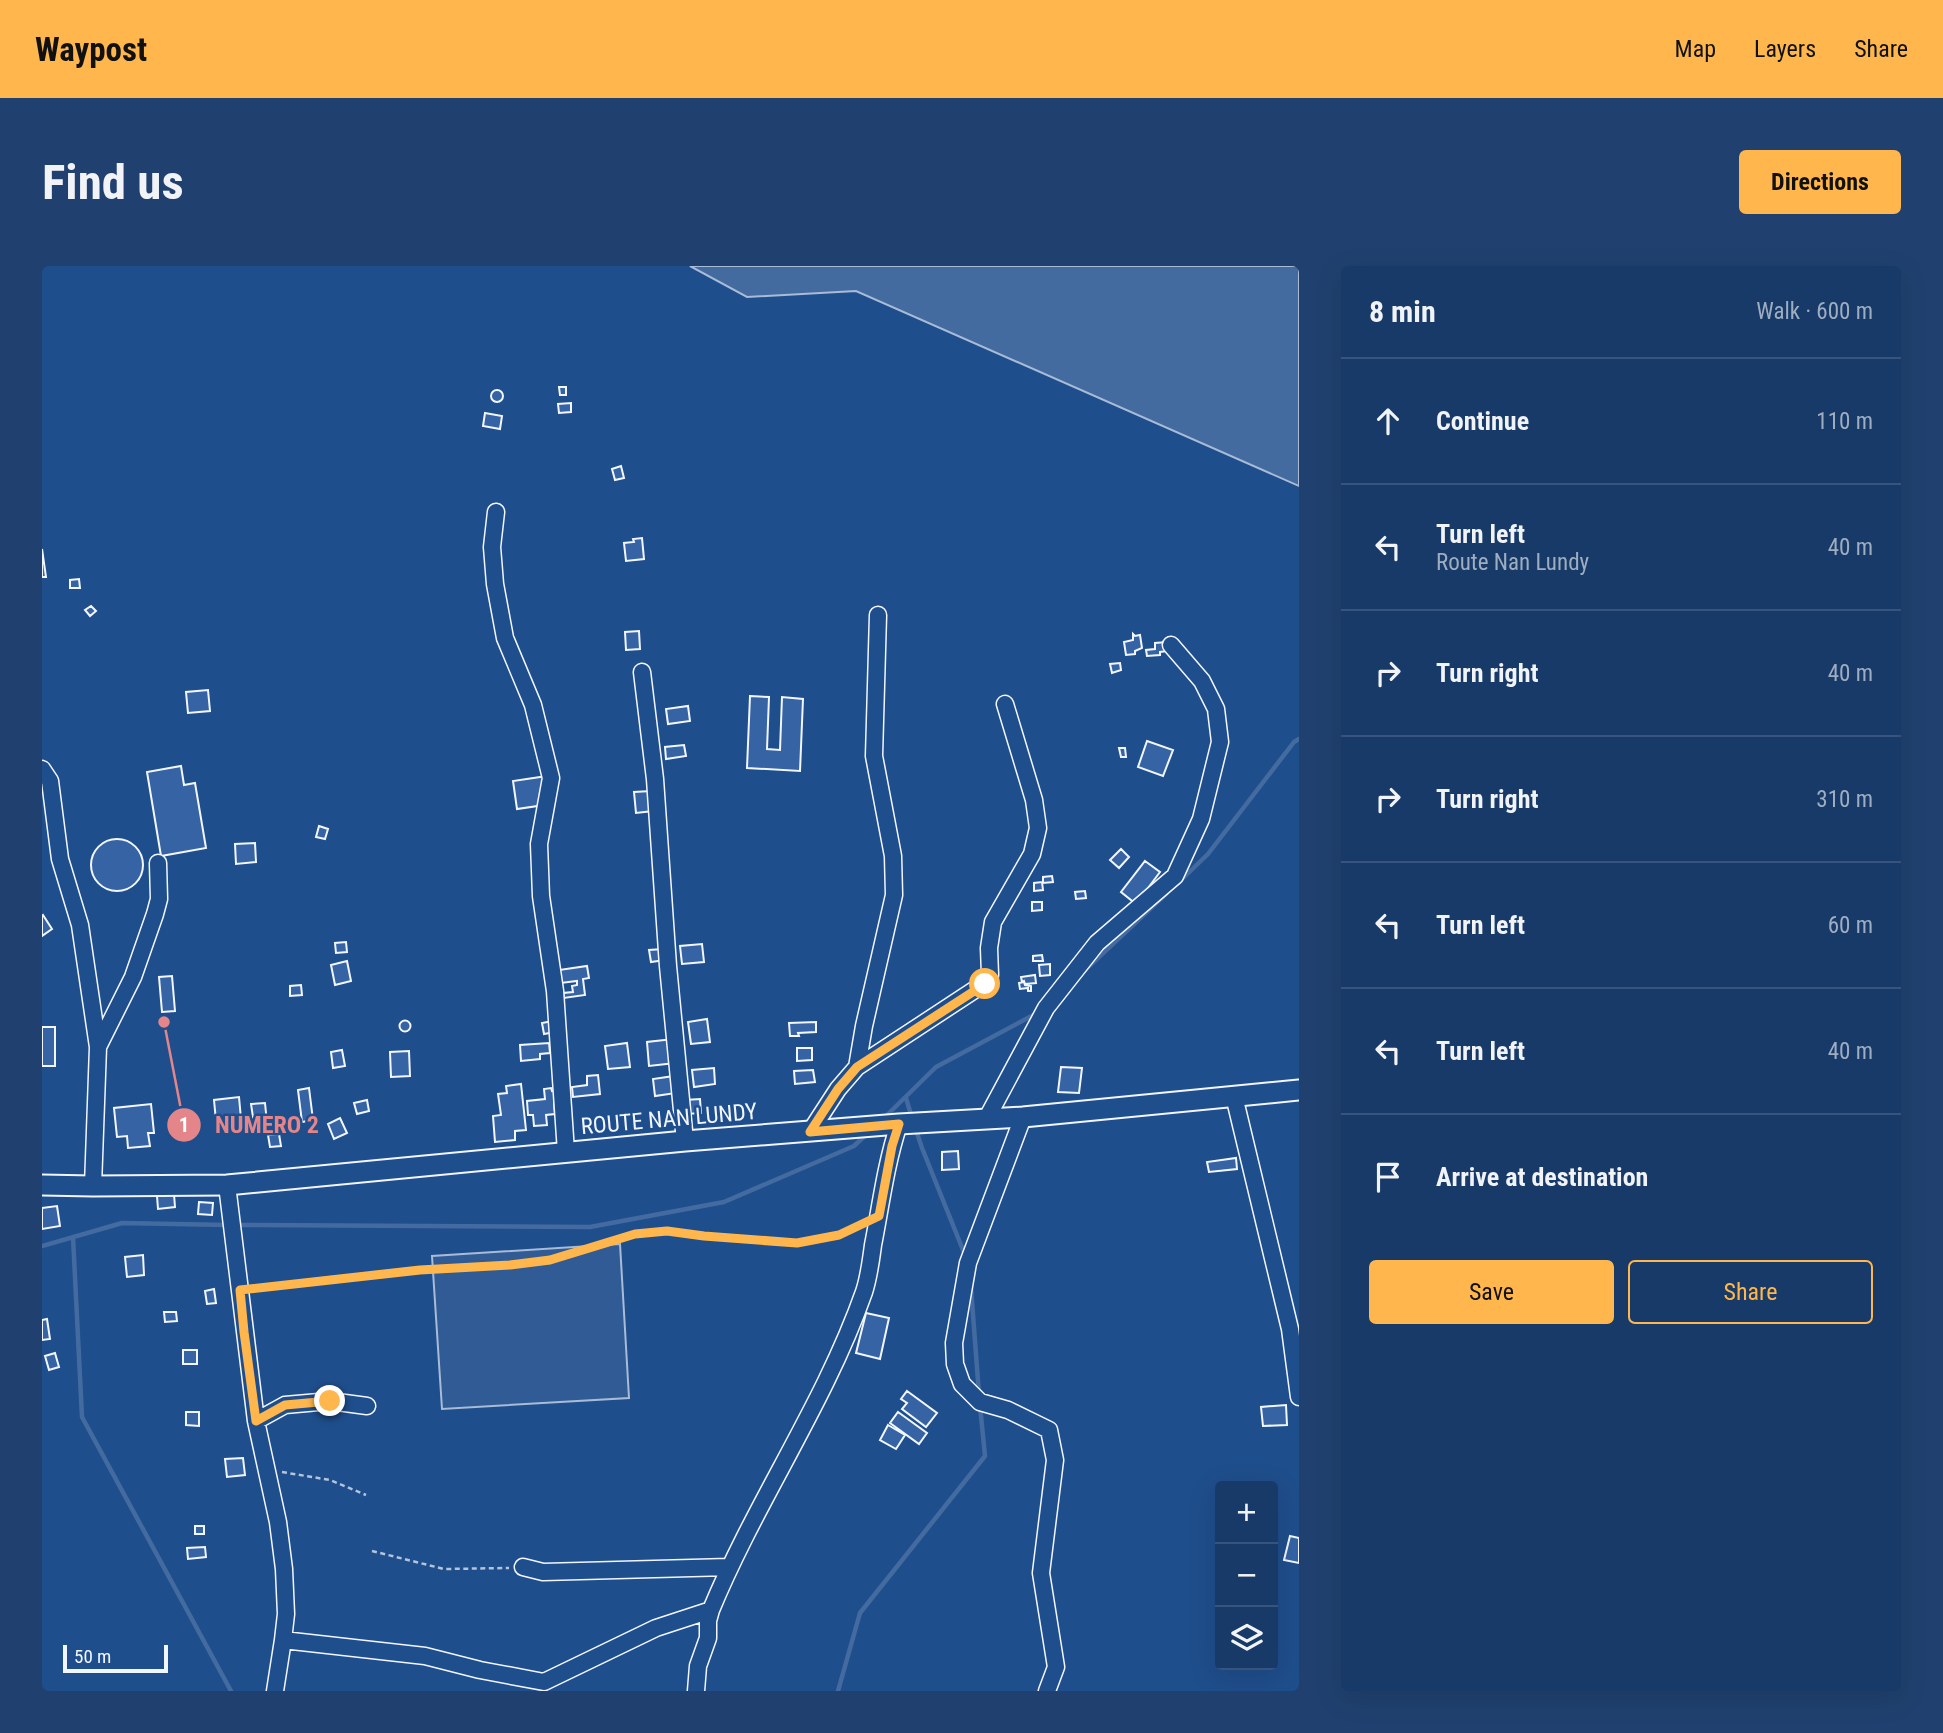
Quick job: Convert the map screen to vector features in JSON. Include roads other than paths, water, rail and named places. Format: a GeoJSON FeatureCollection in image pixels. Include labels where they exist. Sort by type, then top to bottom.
{"type":"FeatureCollection","features":[{"type":"Feature","properties":{"kind":"main road","name":"ROUTE NAN LUNDY"},"geometry":{"type":"LineString","coordinates":[[42,1185],[227,1185],[685,1141],[987,1118],[1023,1118],[1299,1090]]}},
{"type":"Feature","properties":{"kind":"street"},"geometry":{"type":"LineString","coordinates":[[496,512],[492,547],[495,583],[505,638],[533,705],[551,778],[539,844],[541,883],[555,991],[566,1152]]}},
{"type":"Feature","properties":{"kind":"street"},"geometry":{"type":"LineString","coordinates":[[857,1067],[894,895],[893,856],[874,756],[878,615]]}},
{"type":"Feature","properties":{"kind":"street"},"geometry":{"type":"LineString","coordinates":[[987,1118],[1046,1008],[1097,943],[1175,876],[1201,819],[1220,742],[1216,709],[1202,681],[1171,645]]}},
{"type":"Feature","properties":{"kind":"street"},"geometry":{"type":"LineString","coordinates":[[642,672],[655,779],[668,966],[685,1141]]}},
{"type":"Feature","properties":{"kind":"street"},"geometry":{"type":"LineString","coordinates":[[810,1132],[838,1089],[857,1067],[985,984],[990,975],[989,948],[993,922],[1032,854],[1038,828],[1034,800],[1004,704]]}},
{"type":"Feature","properties":{"kind":"street"},"geometry":{"type":"LineString","coordinates":[[42,769],[50,781],[60,859],[80,925],[98,1047],[93,1186]]}},
{"type":"Feature","properties":{"kind":"street"},"geometry":{"type":"LineString","coordinates":[[98,1047],[132,977],[155,914],[159,899],[158,863]]}},
{"type":"Feature","properties":{"kind":"street"},"geometry":{"type":"LineString","coordinates":[[1234,1097],[1290,1328],[1299,1397]]}},
{"type":"Feature","properties":{"kind":"street"},"geometry":{"type":"LineString","coordinates":[[1023,1118],[968,1263],[954,1343],[955,1364],[962,1384],[980,1402],[1008,1410],[1049,1430],[1055,1460],[1041,1573],[1056,1667],[1047,1691]]}},
{"type":"Feature","properties":{"kind":"street"},"geometry":{"type":"LineString","coordinates":[[696,1691],[698,1666],[708,1638],[708,1621],[729,1567],[827,1382],[866,1289],[892,1146],[899,1124]]}},
{"type":"Feature","properties":{"kind":"street"},"geometry":{"type":"LineString","coordinates":[[227,1185],[256,1421],[278,1522],[284,1569],[286,1614],[275,1691]]}},
{"type":"Feature","properties":{"kind":"street"},"geometry":{"type":"LineString","coordinates":[[256,1421],[285,1405],[330,1401],[367,1405]]}},
{"type":"Feature","properties":{"kind":"street"},"geometry":{"type":"LineString","coordinates":[[523,1567],[543,1572],[729,1567]]}},
{"type":"Feature","properties":{"kind":"street"},"geometry":{"type":"LineString","coordinates":[[282,1640],[425,1656],[544,1682],[656,1628],[711,1610]]}},
{"type":"Feature","properties":{"kind":"waterway"},"geometry":{"type":"LineString","coordinates":[[1178,883],[1208,854],[1299,739]]}},
{"type":"Feature","properties":{"kind":"waterway"},"geometry":{"type":"LineString","coordinates":[[1084,971],[1167,893]]}},
{"type":"Feature","properties":{"kind":"waterway"},"geometry":{"type":"LineString","coordinates":[[883,1119],[936,1067],[1039,1012]]}},
{"type":"Feature","properties":{"kind":"waterway"},"geometry":{"type":"LineString","coordinates":[[906,1098],[912,1118]]}},
{"type":"Feature","properties":{"kind":"waterway"},"geometry":{"type":"LineString","coordinates":[[916,1130],[965,1255]]}},
{"type":"Feature","properties":{"kind":"waterway"},"geometry":{"type":"LineString","coordinates":[[236,1225],[590,1227],[724,1202],[854,1146],[869,1132]]}},
{"type":"Feature","properties":{"kind":"waterway"},"geometry":{"type":"LineString","coordinates":[[42,1246],[122,1223],[227,1225]]}},
{"type":"Feature","properties":{"kind":"waterway"},"geometry":{"type":"LineString","coordinates":[[73,1237],[82,1417],[231,1691]]}},
{"type":"Feature","properties":{"kind":"waterway"},"geometry":{"type":"LineString","coordinates":[[971,1288],[979,1394]]}},
{"type":"Feature","properties":{"kind":"waterway"},"geometry":{"type":"LineString","coordinates":[[838,1691],[860,1613],[985,1456],[980,1406]]}},
{"type":"Feature","properties":{"kind":"place","name":"NUMERO 2"},"geometry":{"type":"Point","coordinates":[164,1022]}}]}
